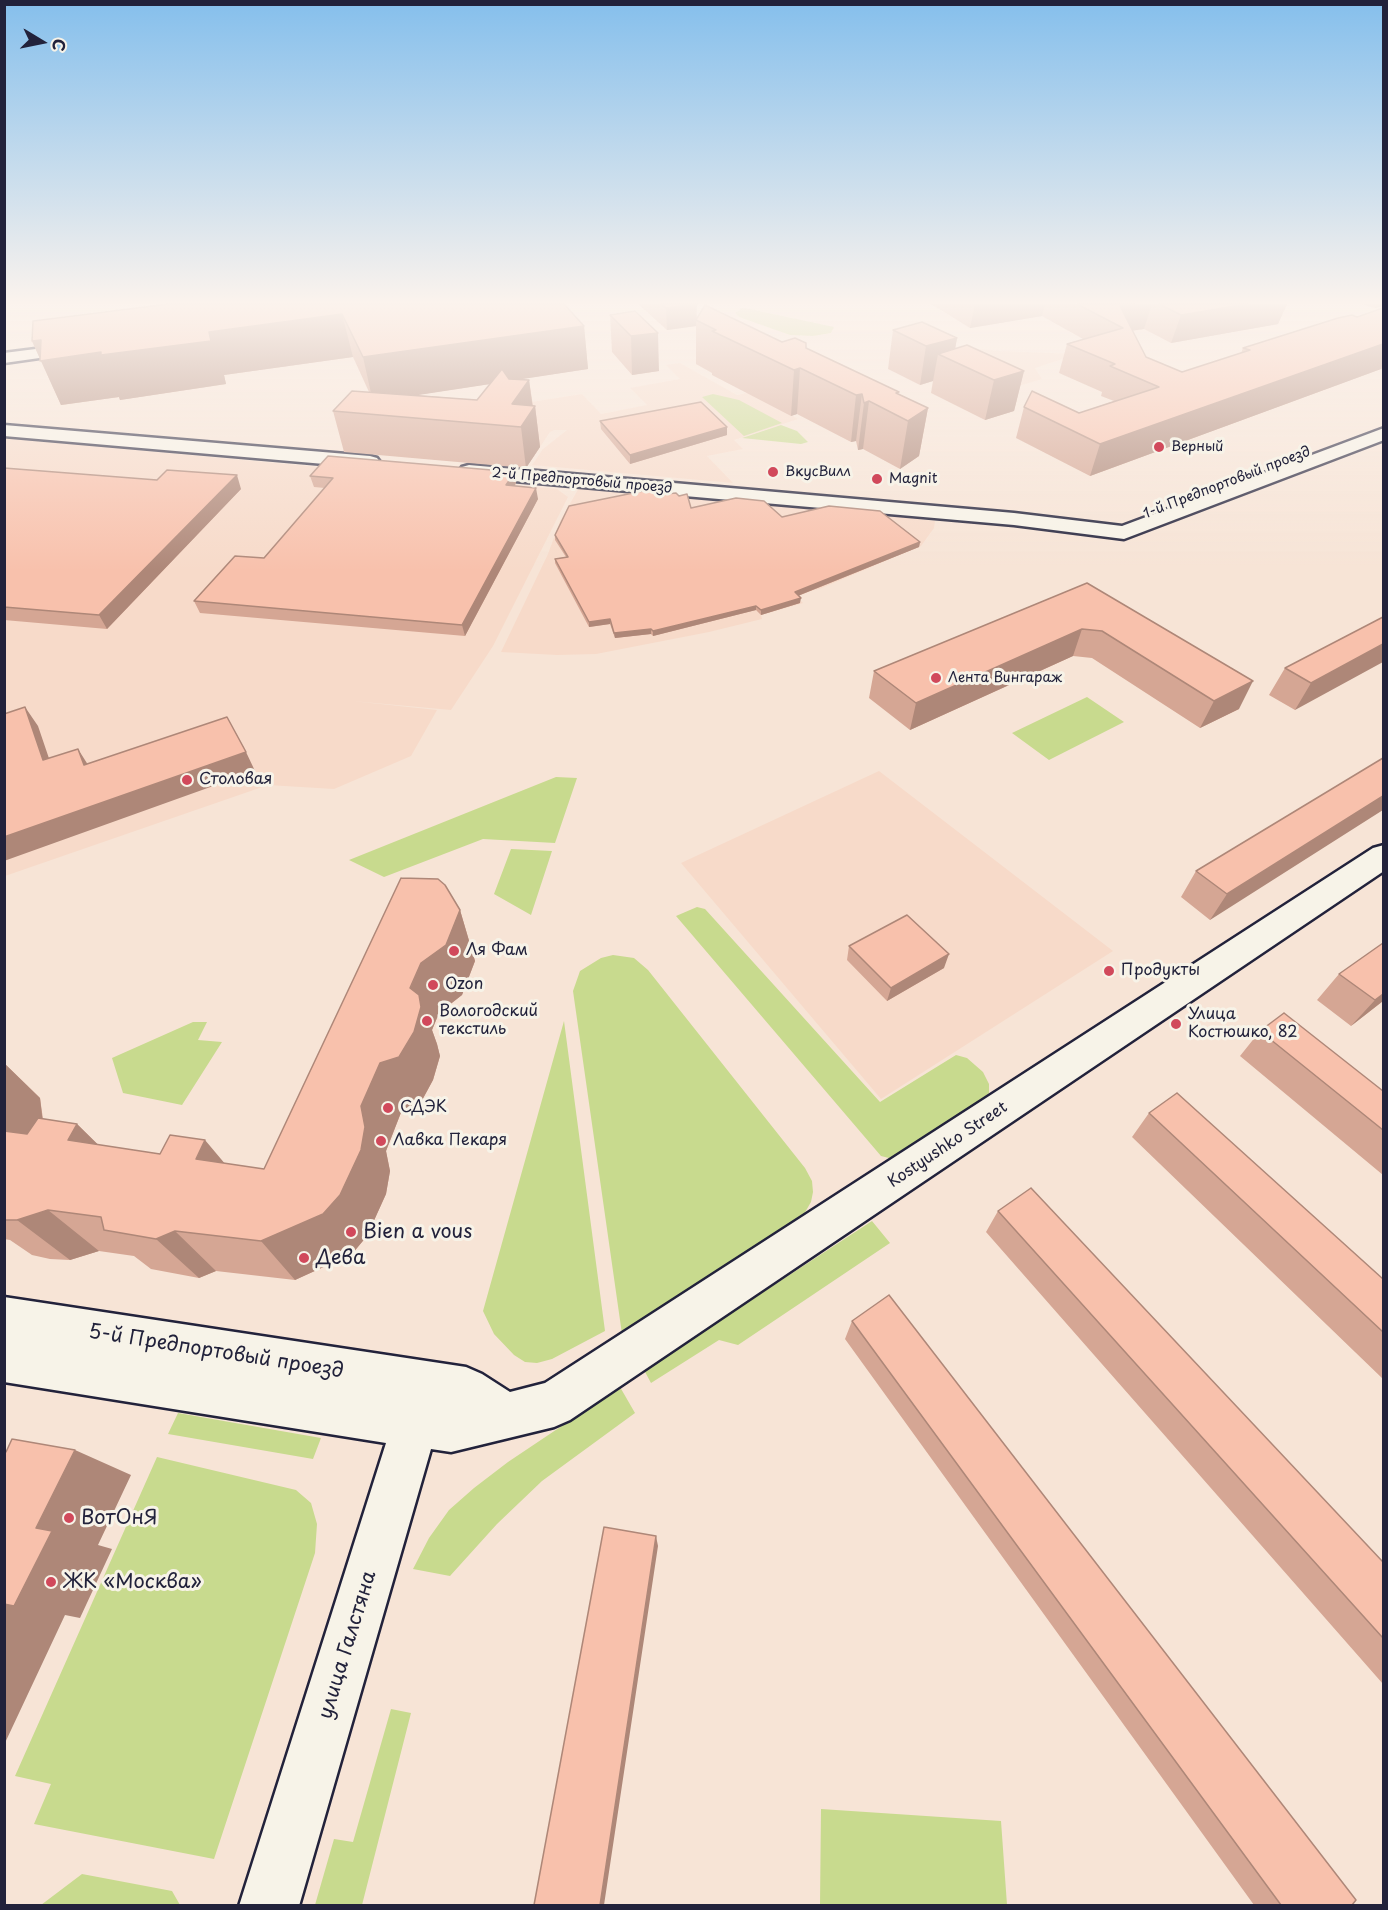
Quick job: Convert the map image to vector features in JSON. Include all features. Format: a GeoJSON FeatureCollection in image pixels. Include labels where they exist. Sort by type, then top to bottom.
{"type":"FeatureCollection","features":[{"type":"Feature","properties":{"kind":"street","name":"1-й Предпортовый проезд"},"geometry":{"type":"LineString","coordinates":[[1114,531],[1383,424]]}},
{"type":"Feature","properties":{"kind":"street"},"geometry":{"type":"LineString","coordinates":[[4,430],[389,464]]}},
{"type":"Feature","properties":{"kind":"street","name":"1-й Предпортовый проезд"},"geometry":{"type":"LineString","coordinates":[[1114,531],[1383,433]]}},
{"type":"Feature","properties":{"kind":"street","name":"2-й Предпортовый проезд"},"geometry":{"type":"LineString","coordinates":[[446,469],[1014,519],[1114,531]]}},
{"type":"Feature","properties":{"kind":"street","name":"Kostyushko Street"},"geometry":{"type":"LineString","coordinates":[[422,1405],[451,1429],[505,1414],[554,1404],[1383,856]]}},
{"type":"Feature","properties":{"kind":"street","name":"5-й Предпортовый проезд"},"geometry":{"type":"LineString","coordinates":[[4,1318],[422,1405]]}},
{"type":"Feature","properties":{"kind":"street"},"geometry":{"type":"LineString","coordinates":[[4,1359],[422,1405]]}},
{"type":"Feature","properties":{"kind":"street","name":"улица Галстяна"},"geometry":{"type":"LineString","coordinates":[[269,1905],[422,1405]]}},
{"type":"Feature","properties":{"kind":"shaded area"},"geometry":{"type":"Polygon","coordinates":[[[635,393],[734,393],[737,395],[813,393],[819,396],[823,405],[791,415],[798,419],[734,440],[743,449],[707,456],[733,483],[532,465],[543,449],[567,430],[550,432],[540,447],[455,440],[442,416],[582,394],[601,414],[647,405],[635,393]]]}},
{"type":"Feature","properties":{"kind":"shaded area"},"geometry":{"type":"Polygon","coordinates":[[[4,438],[557,489],[568,497],[493,646],[451,710],[352,701],[437,710],[411,756],[334,789],[268,785],[5,876],[4,438]]]}},
{"type":"Feature","properties":{"kind":"shaded area"},"geometry":{"type":"Polygon","coordinates":[[[580,486],[731,499],[935,521],[934,528],[921,546],[819,589],[794,594],[803,603],[761,615],[762,619],[596,654],[557,655],[501,652],[548,554],[560,521],[580,486]]]}},
{"type":"Feature","properties":{"kind":"shaded area"},"geometry":{"type":"Polygon","coordinates":[[[879,771],[1113,951],[881,1099],[681,863],[879,771]]]}},
{"type":"Feature","properties":{"kind":"green space"},"geometry":{"type":"Polygon","coordinates":[[[713,394],[739,400],[782,423],[744,436],[702,397],[713,394]]]}},
{"type":"Feature","properties":{"kind":"green space"},"geometry":{"type":"Polygon","coordinates":[[[781,425],[797,431],[808,442],[801,444],[742,438],[781,425]]]}},
{"type":"Feature","properties":{"kind":"green space"},"geometry":{"type":"Polygon","coordinates":[[[1087,697],[1124,722],[1049,760],[1012,733],[1087,697]]]}},
{"type":"Feature","properties":{"kind":"green space"},"geometry":{"type":"Polygon","coordinates":[[[556,777],[577,778],[555,843],[483,839],[384,877],[349,860],[556,777]]]}},
{"type":"Feature","properties":{"kind":"green space"},"geometry":{"type":"Polygon","coordinates":[[[511,849],[552,851],[531,915],[494,894],[511,849]]]}},
{"type":"Feature","properties":{"kind":"green space"},"geometry":{"type":"Polygon","coordinates":[[[697,907],[705,909],[880,1102],[956,1055],[967,1058],[983,1072],[989,1084],[989,1093],[983,1100],[897,1157],[893,1159],[881,1156],[676,916],[697,907]]]}},
{"type":"Feature","properties":{"kind":"green space"},"geometry":{"type":"Polygon","coordinates":[[[613,955],[634,958],[648,970],[805,1168],[812,1181],[813,1192],[811,1202],[794,1225],[622,1334],[573,991],[580,971],[601,958],[613,955]]]}},
{"type":"Feature","properties":{"kind":"green space"},"geometry":{"type":"Polygon","coordinates":[[[564,1021],[605,1331],[552,1359],[537,1363],[525,1362],[514,1355],[494,1334],[483,1311],[564,1021]]]}},
{"type":"Feature","properties":{"kind":"green space"},"geometry":{"type":"Polygon","coordinates":[[[193,1022],[207,1022],[198,1040],[222,1042],[182,1105],[123,1093],[112,1058],[193,1022]]]}},
{"type":"Feature","properties":{"kind":"green space"},"geometry":{"type":"Polygon","coordinates":[[[872,1221],[890,1243],[738,1345],[719,1340],[651,1383],[644,1370],[872,1221]]]}},
{"type":"Feature","properties":{"kind":"green space"},"geometry":{"type":"Polygon","coordinates":[[[620,1387],[635,1413],[542,1481],[497,1524],[450,1576],[413,1569],[429,1538],[449,1510],[474,1488],[508,1462],[620,1387]]]}},
{"type":"Feature","properties":{"kind":"green space"},"geometry":{"type":"Polygon","coordinates":[[[178,1413],[321,1438],[313,1459],[168,1434],[178,1413]]]}},
{"type":"Feature","properties":{"kind":"green space"},"geometry":{"type":"Polygon","coordinates":[[[157,1457],[296,1490],[311,1503],[317,1524],[315,1553],[214,1859],[34,1824],[51,1784],[15,1776],[157,1457]]]}},
{"type":"Feature","properties":{"kind":"green space"},"geometry":{"type":"Polygon","coordinates":[[[391,1709],[411,1713],[362,1905],[315,1905],[334,1839],[353,1842],[391,1709]]]}},
{"type":"Feature","properties":{"kind":"green space"},"geometry":{"type":"Polygon","coordinates":[[[821,1809],[1001,1821],[1007,1905],[820,1905],[821,1809]]]}},
{"type":"Feature","properties":{"kind":"green space"},"geometry":{"type":"Polygon","coordinates":[[[82,1874],[172,1891],[180,1905],[41,1905],[82,1874]]]}},
{"type":"Feature","properties":{"kind":"building"},"geometry":{"type":"Polygon","coordinates":[[[350,393],[477,400],[483,393],[520,393],[512,404],[535,406],[521,427],[333,411],[350,393]]]}},
{"type":"Feature","properties":{"kind":"building"},"geometry":{"type":"Polygon","coordinates":[[[852,393],[896,393],[928,408],[908,421],[869,401],[864,403],[862,394],[852,393]]]}},
{"type":"Feature","properties":{"kind":"building"},"geometry":{"type":"Polygon","coordinates":[[[1031,393],[1037,393],[1079,413],[1140,393],[1244,393],[1100,444],[1024,407],[1031,393]]]}},
{"type":"Feature","properties":{"kind":"building"},"geometry":{"type":"Polygon","coordinates":[[[701,402],[727,427],[630,455],[600,421],[701,402]]]}},
{"type":"Feature","properties":{"kind":"building"},"geometry":{"type":"Polygon","coordinates":[[[328,456],[515,472],[506,485],[536,488],[462,625],[194,601],[235,556],[264,558],[333,478],[310,476],[328,456]]]}},
{"type":"Feature","properties":{"kind":"building"},"geometry":{"type":"Polygon","coordinates":[[[4,468],[157,480],[167,470],[237,475],[99,615],[4,607],[4,468]]]}},
{"type":"Feature","properties":{"kind":"building"},"geometry":{"type":"Polygon","coordinates":[[[648,490],[665,494],[676,493],[679,496],[687,494],[691,508],[736,498],[764,501],[782,517],[829,506],[880,511],[920,542],[795,592],[801,598],[761,610],[756,606],[653,631],[651,629],[614,633],[610,619],[589,622],[555,559],[568,557],[555,535],[569,506],[648,490]]]}},
{"type":"Feature","properties":{"kind":"building"},"geometry":{"type":"Polygon","coordinates":[[[1087,583],[1253,681],[1214,701],[1102,631],[1082,629],[916,703],[874,671],[1087,583]]]}},
{"type":"Feature","properties":{"kind":"building"},"geometry":{"type":"Polygon","coordinates":[[[1383,617],[1383,644],[1311,683],[1285,668],[1383,617]]]}},
{"type":"Feature","properties":{"kind":"building"},"geometry":{"type":"Polygon","coordinates":[[[25,707],[43,760],[78,749],[84,765],[227,717],[246,752],[4,837],[4,714],[25,707]]]}},
{"type":"Feature","properties":{"kind":"building"},"geometry":{"type":"Polygon","coordinates":[[[1383,758],[1383,796],[1227,894],[1196,871],[1383,758]]]}},
{"type":"Feature","properties":{"kind":"building"},"geometry":{"type":"Polygon","coordinates":[[[401,878],[438,879],[445,885],[460,910],[446,945],[421,963],[410,988],[419,995],[421,1007],[414,1032],[399,1057],[380,1063],[361,1106],[365,1127],[361,1150],[340,1195],[323,1214],[261,1241],[175,1231],[156,1239],[104,1230],[101,1217],[48,1210],[17,1220],[4,1220],[4,1131],[27,1134],[38,1118],[77,1124],[68,1140],[160,1154],[170,1135],[205,1140],[196,1159],[264,1169],[401,878]]]}},
{"type":"Feature","properties":{"kind":"building"},"geometry":{"type":"Polygon","coordinates":[[[907,915],[949,954],[891,988],[849,946],[907,915]]]}},
{"type":"Feature","properties":{"kind":"building"},"geometry":{"type":"Polygon","coordinates":[[[1383,943],[1383,994],[1375,1000],[1339,974],[1383,943]]]}},
{"type":"Feature","properties":{"kind":"building"},"geometry":{"type":"Polygon","coordinates":[[[1284,1013],[1383,1091],[1383,1130],[1260,1031],[1284,1013]]]}},
{"type":"Feature","properties":{"kind":"building"},"geometry":{"type":"Polygon","coordinates":[[[1177,1093],[1383,1279],[1383,1332],[1149,1113],[1177,1093]]]}},
{"type":"Feature","properties":{"kind":"building"},"geometry":{"type":"Polygon","coordinates":[[[1031,1188],[1383,1562],[1383,1638],[998,1211],[1031,1188]]]}},
{"type":"Feature","properties":{"kind":"building"},"geometry":{"type":"Polygon","coordinates":[[[889,1295],[1356,1900],[1352,1905],[1281,1905],[852,1321],[889,1295]]]}},
{"type":"Feature","properties":{"kind":"building"},"geometry":{"type":"Polygon","coordinates":[[[12,1439],[75,1450],[36,1528],[52,1531],[14,1606],[4,1604],[4,1452],[12,1439]]]}},
{"type":"Feature","properties":{"kind":"building"},"geometry":{"type":"Polygon","coordinates":[[[604,1527],[656,1536],[600,1905],[534,1905],[604,1527]]]}},
{"type":"Feature","properties":{"kind":"place","name":"Верный"},"geometry":{"type":"Point","coordinates":[1159,447]}},
{"type":"Feature","properties":{"kind":"place","name":"ВкусВилл"},"geometry":{"type":"Point","coordinates":[773,472]}},
{"type":"Feature","properties":{"kind":"place","name":"Magnit"},"geometry":{"type":"Point","coordinates":[877,479]}},
{"type":"Feature","properties":{"kind":"place","name":"Лента Вингараж"},"geometry":{"type":"Point","coordinates":[936,678]}},
{"type":"Feature","properties":{"kind":"place","name":"Столовая"},"geometry":{"type":"Point","coordinates":[187,780]}},
{"type":"Feature","properties":{"kind":"place","name":"Ля Фам"},"geometry":{"type":"Point","coordinates":[454,951]}},
{"type":"Feature","properties":{"kind":"place","name":"Продукты"},"geometry":{"type":"Point","coordinates":[1109,971]}},
{"type":"Feature","properties":{"kind":"place","name":"Ozon"},"geometry":{"type":"Point","coordinates":[433,985]}},
{"type":"Feature","properties":{"kind":"place","name":"Вологодский текстиль"},"geometry":{"type":"Point","coordinates":[427,1021]}},
{"type":"Feature","properties":{"kind":"place","name":"Улица Костюшко, 82"},"geometry":{"type":"Point","coordinates":[1176,1024]}},
{"type":"Feature","properties":{"kind":"place","name":"СДЭК"},"geometry":{"type":"Point","coordinates":[388,1108]}},
{"type":"Feature","properties":{"kind":"place","name":"Лавка Пекаря"},"geometry":{"type":"Point","coordinates":[381,1141]}},
{"type":"Feature","properties":{"kind":"place","name":"Bien a vous"},"geometry":{"type":"Point","coordinates":[351,1232]}},
{"type":"Feature","properties":{"kind":"place","name":"Дева"},"geometry":{"type":"Point","coordinates":[304,1258]}},
{"type":"Feature","properties":{"kind":"place","name":"ВотОнЯ"},"geometry":{"type":"Point","coordinates":[69,1518]}},
{"type":"Feature","properties":{"kind":"place","name":"ЖК «Москва»"},"geometry":{"type":"Point","coordinates":[51,1582]}}]}
